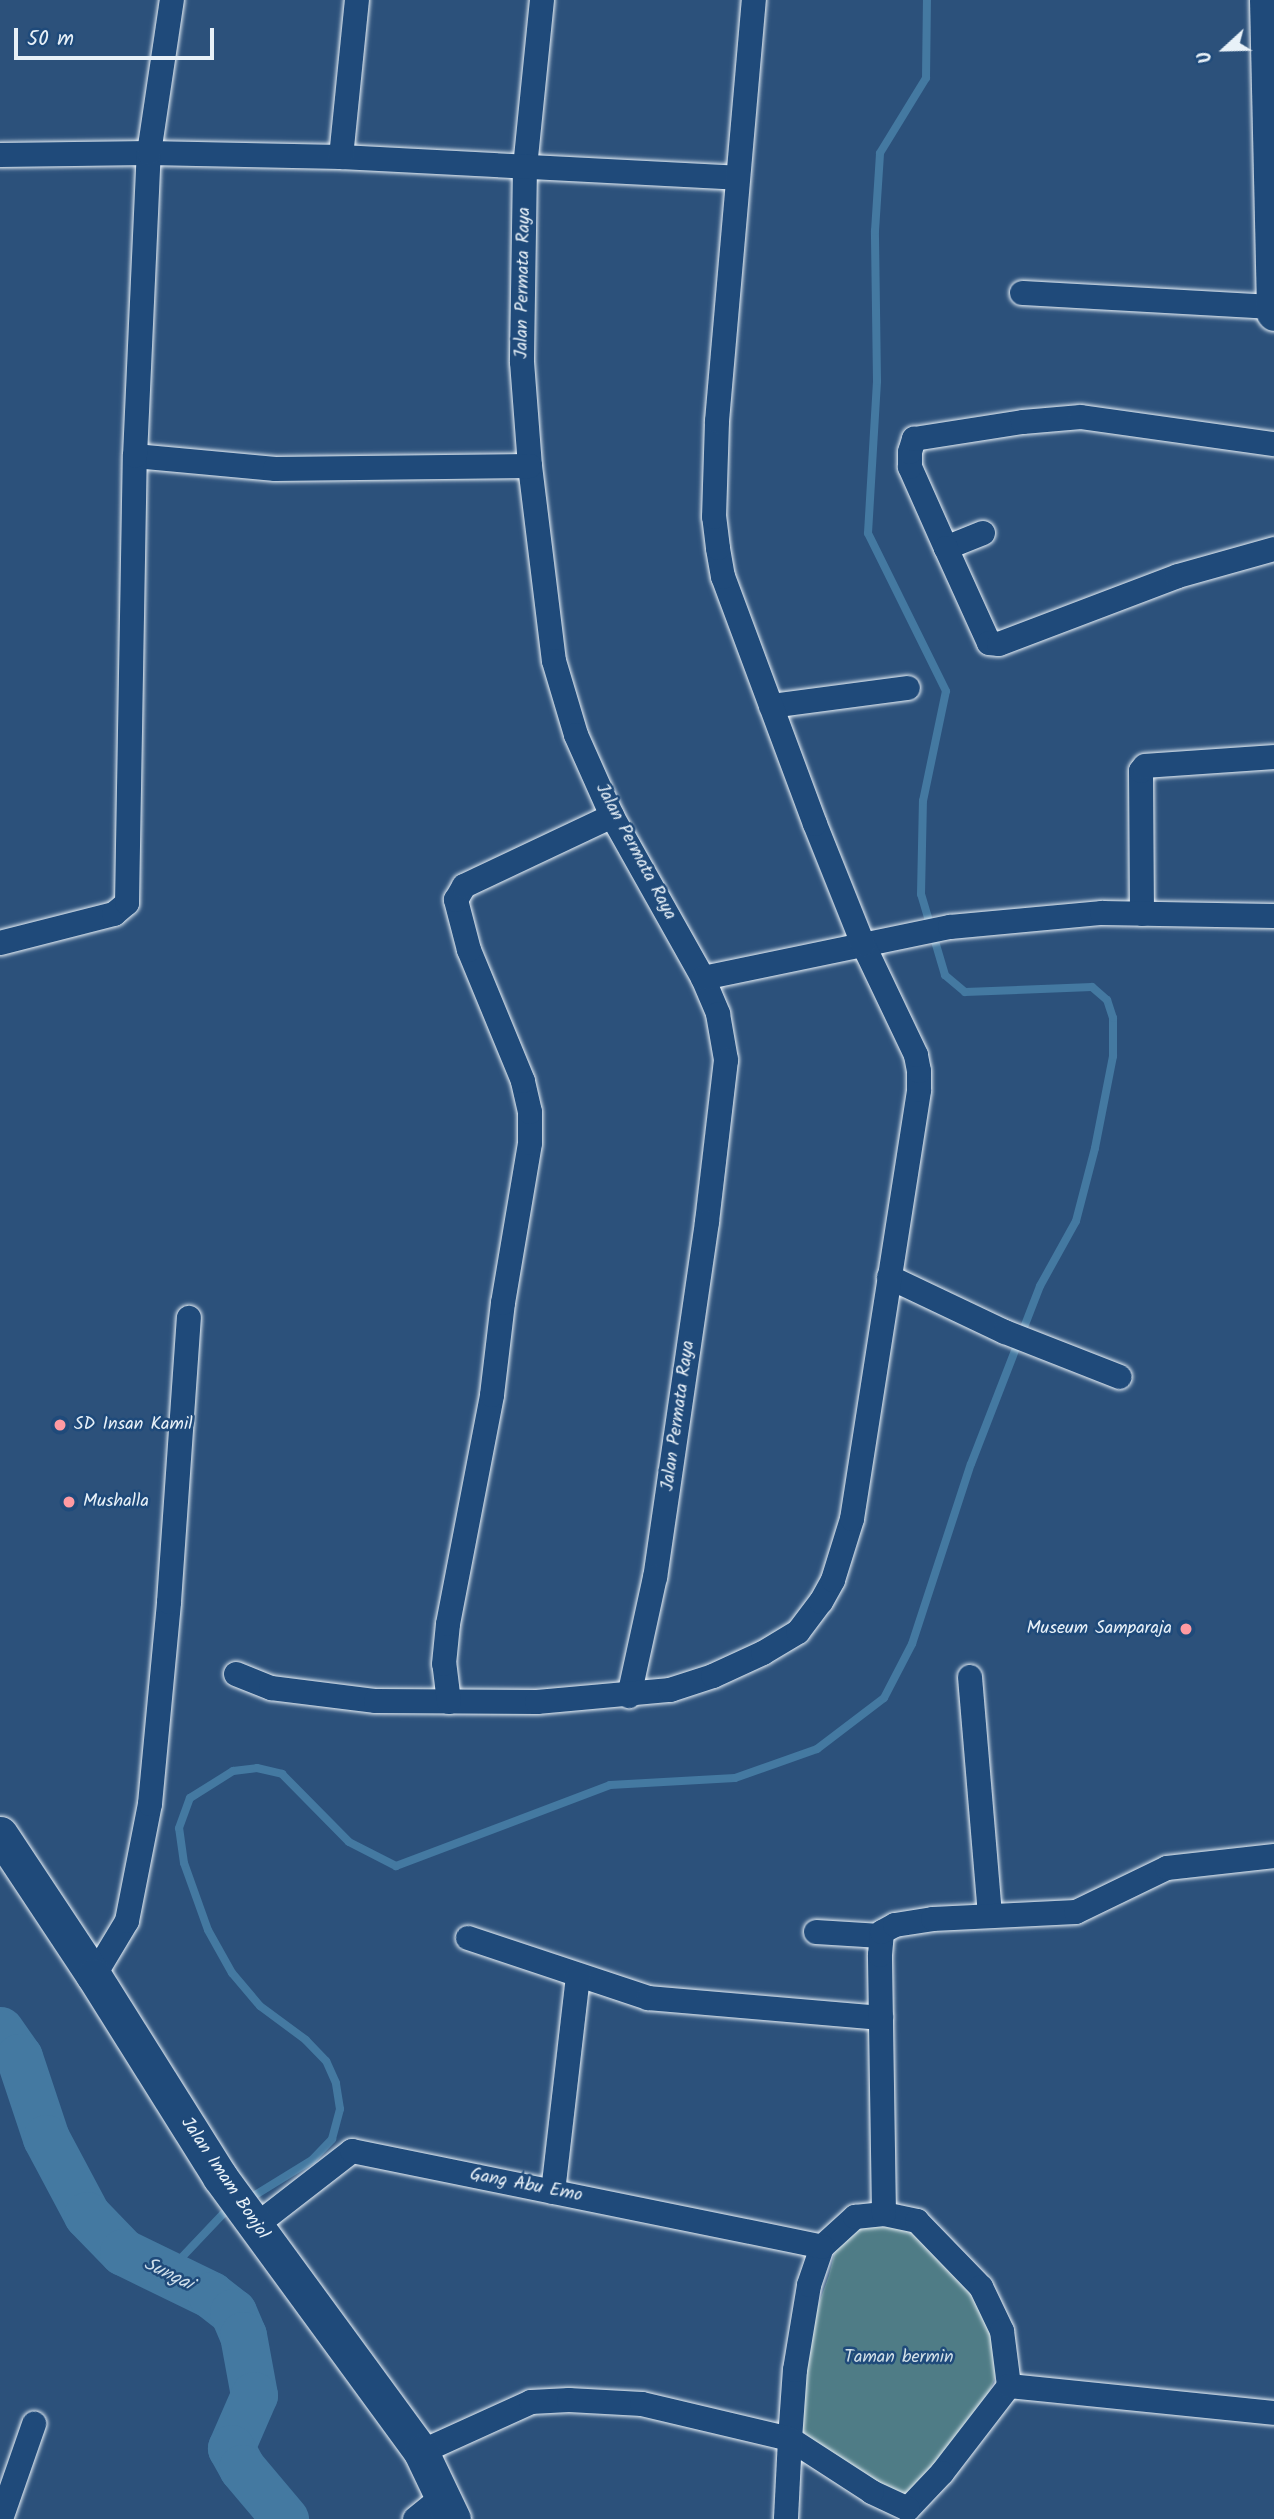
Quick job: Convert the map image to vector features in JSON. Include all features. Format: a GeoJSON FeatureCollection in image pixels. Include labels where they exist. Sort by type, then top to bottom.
{"type":"FeatureCollection","features":[{"type":"Feature","properties":{"kind":"street"},"geometry":{"type":"LineString","coordinates":[[0,943],[114,914],[127,902],[135,456],[149,153],[172,0]]}},
{"type":"Feature","properties":{"kind":"street"},"geometry":{"type":"LineString","coordinates":[[341,157],[357,0]]}},
{"type":"Feature","properties":{"kind":"street","name":"Jalan Permata Raya"},"geometry":{"type":"LineString","coordinates":[[542,0],[525,166],[522,362],[530,466],[554,662],[576,735],[612,816],[703,978],[723,1035],[725,1080],[655,1577],[629,1696]]}},
{"type":"Feature","properties":{"kind":"street"},"geometry":{"type":"LineString","coordinates":[[236,1674],[271,1688],[376,1701],[537,1702],[629,1696],[670,1690],[713,1676],[764,1653],[798,1632],[821,1602],[833,1580],[852,1519],[919,1090],[919,1071],[916,1055],[863,944],[723,577],[714,517],[717,421],[754,0]]}},
{"type":"Feature","properties":{"kind":"street"},"geometry":{"type":"LineString","coordinates":[[1267,0],[1274,313]]}},
{"type":"Feature","properties":{"kind":"street"},"geometry":{"type":"LineString","coordinates":[[0,155],[149,153],[341,157],[737,178]]}},
{"type":"Feature","properties":{"kind":"street"},"geometry":{"type":"LineString","coordinates":[[1022,293],[1274,307]]}},
{"type":"Feature","properties":{"kind":"street"},"geometry":{"type":"LineString","coordinates":[[1274,444],[1081,418],[1023,422],[914,439],[909,452],[910,467],[989,643],[999,644],[1178,576],[1274,549]]}},
{"type":"Feature","properties":{"kind":"street"},"geometry":{"type":"LineString","coordinates":[[135,456],[275,469],[530,466]]}},
{"type":"Feature","properties":{"kind":"street"},"geometry":{"type":"LineString","coordinates":[[946,548],[983,533]]}},
{"type":"Feature","properties":{"kind":"street"},"geometry":{"type":"LineString","coordinates":[[771,706],[908,688]]}},
{"type":"Feature","properties":{"kind":"street"},"geometry":{"type":"LineString","coordinates":[[1142,914],[1141,771],[1145,766],[1274,757]]}},
{"type":"Feature","properties":{"kind":"street"},"geometry":{"type":"LineString","coordinates":[[449,1702],[445,1644],[492,1395],[503,1303],[530,1143],[530,1112],[523,1081],[465,940],[456,900],[464,886],[612,816]]}},
{"type":"Feature","properties":{"kind":"street"},"geometry":{"type":"LineString","coordinates":[[703,978],[950,927],[1102,913],[1274,916]]}},
{"type":"Feature","properties":{"kind":"street"},"geometry":{"type":"LineString","coordinates":[[889,1277],[1005,1332],[1041,1344],[1075,1362],[1120,1377]]}},
{"type":"Feature","properties":{"kind":"street"},"geometry":{"type":"LineString","coordinates":[[94,1976],[127,1921],[150,1804],[169,1602],[189,1318]]}},
{"type":"Feature","properties":{"kind":"street"},"geometry":{"type":"LineString","coordinates":[[970,1677],[990,1914]]}},
{"type":"Feature","properties":{"kind":"street","name":"Jalan Imam Bonjol"},"geometry":{"type":"LineString","coordinates":[[0,1835],[94,1976],[242,2209],[421,2452],[448,2508]]}},
{"type":"Feature","properties":{"kind":"street"},"geometry":{"type":"LineString","coordinates":[[816,1932],[881,1936],[895,1925],[990,1914],[1076,1912],[1167,1868],[1274,1856]]}},
{"type":"Feature","properties":{"kind":"street"},"geometry":{"type":"LineString","coordinates":[[881,1936],[884,2214]]}},
{"type":"Feature","properties":{"kind":"street"},"geometry":{"type":"LineString","coordinates":[[468,1938],[648,1998],[881,2018]]}},
{"type":"Feature","properties":{"kind":"street"},"geometry":{"type":"LineString","coordinates":[[553,2192],[578,1975]]}},
{"type":"Feature","properties":{"kind":"street","name":"Gang Abu Emo"},"geometry":{"type":"LineString","coordinates":[[242,2209],[352,2151],[822,2247]]}},
{"type":"Feature","properties":{"kind":"street"},"geometry":{"type":"LineString","coordinates":[[421,2452],[531,2402],[569,2400],[642,2404],[790,2439],[872,2492],[916,2514],[942,2473],[1009,2386],[1002,2330],[981,2287],[946,2247],[917,2221],[884,2214],[855,2217],[822,2247],[809,2285],[795,2370],[790,2439],[786,2519]]}},
{"type":"Feature","properties":{"kind":"street"},"geometry":{"type":"LineString","coordinates":[[1009,2386],[1274,2413]]}},
{"type":"Feature","properties":{"kind":"street"},"geometry":{"type":"LineString","coordinates":[[2,2519],[34,2424]]}},
{"type":"Feature","properties":{"kind":"street"},"geometry":{"type":"LineString","coordinates":[[415,2519],[448,2508]]}},
{"type":"Feature","properties":{"kind":"green space","name":"Taman bermin"},"geometry":{"type":"Polygon","coordinates":[[[887,2224],[915,2232],[968,2283],[996,2343],[997,2373],[987,2397],[907,2498],[838,2459],[798,2428],[807,2337],[829,2275],[838,2239],[859,2226],[887,2224]]]}},
{"type":"Feature","properties":{"kind":"waterway"},"geometry":{"type":"LineString","coordinates":[[247,2200],[312,2160],[332,2139],[340,2109],[336,2083],[326,2061],[306,2040],[260,2006],[232,1973],[208,1930],[184,1863],[179,1828],[190,1798],[233,1771],[257,1768],[282,1774],[349,1842],[396,1866],[610,1785],[735,1778],[817,1749],[884,1698],[912,1644],[971,1464],[1040,1286],[1076,1221],[1095,1148],[1113,1056],[1113,1018],[1107,1000],[1092,987],[965,992],[945,975],[921,894],[923,801],[946,691],[868,533],[877,381],[875,231],[880,153],[926,78],[927,0]]}},
{"type":"Feature","properties":{"kind":"waterway","name":"Sungai"},"geometry":{"type":"LineString","coordinates":[[0,2030],[19,2057],[46,2138],[87,2215],[123,2252],[211,2295],[233,2312],[243,2335],[254,2395],[231,2448],[242,2468],[285,2519]]}},
{"type":"Feature","properties":{"kind":"waterway"},"geometry":{"type":"LineString","coordinates":[[166,2274],[223,2214],[233,2209]]}},
{"type":"Feature","properties":{"kind":"place","name":"SD Insan Kamil"},"geometry":{"type":"Point","coordinates":[60,1425]}},
{"type":"Feature","properties":{"kind":"place","name":"Mushalla"},"geometry":{"type":"Point","coordinates":[69,1502]}},
{"type":"Feature","properties":{"kind":"place","name":"Museum Samparaja"},"geometry":{"type":"Point","coordinates":[1186,1629]}}]}
